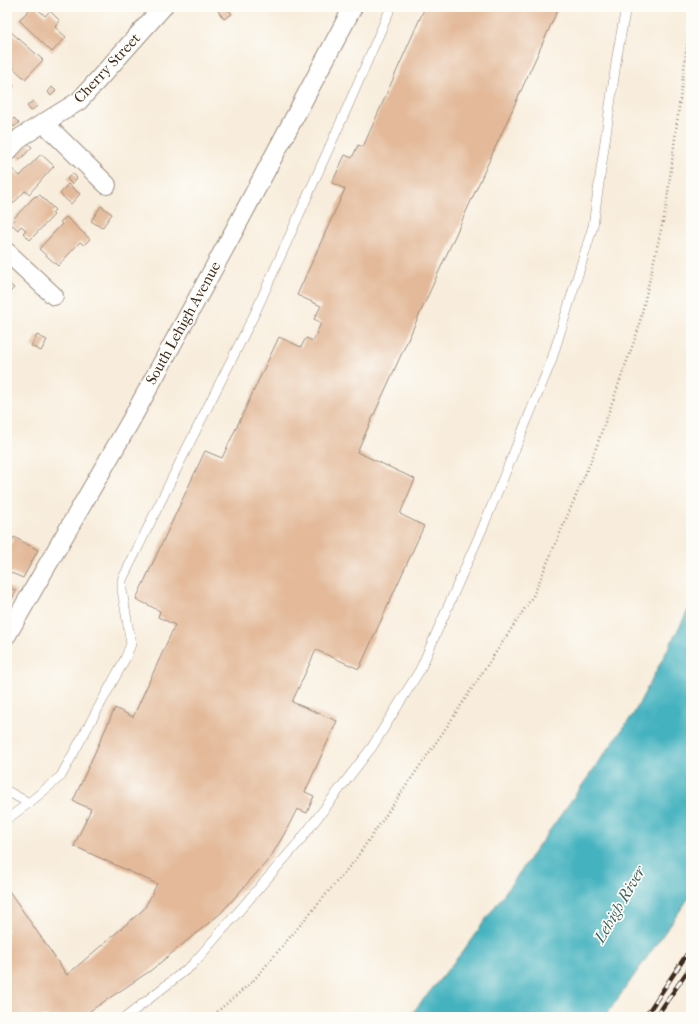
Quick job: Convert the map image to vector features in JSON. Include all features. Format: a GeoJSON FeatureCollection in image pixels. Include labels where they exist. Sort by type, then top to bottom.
{"type":"FeatureCollection","features":[{"type":"Feature","properties":{"kind":"street","name":"Cherry Street"},"geometry":{"type":"LineString","coordinates":[[7,152],[21,138],[79,101],[163,7]]}},
{"type":"Feature","properties":{"kind":"street","name":"South Lehigh Avenue"},"geometry":{"type":"LineString","coordinates":[[7,635],[130,422],[353,7]]}},
{"type":"Feature","properties":{"kind":"street"},"geometry":{"type":"LineString","coordinates":[[44,123],[107,185]]}},
{"type":"Feature","properties":{"kind":"street"},"geometry":{"type":"LineString","coordinates":[[7,252],[54,296]]}},
{"type":"Feature","properties":{"kind":"lane"},"geometry":{"type":"LineString","coordinates":[[7,819],[61,776],[125,659],[131,644],[122,590],[122,580],[255,313],[391,7]]}},
{"type":"Feature","properties":{"kind":"lane"},"geometry":{"type":"LineString","coordinates":[[126,1017],[192,965],[298,843],[372,747],[420,670],[484,527],[551,362],[593,226],[617,56],[626,7]]}},
{"type":"Feature","properties":{"kind":"lane"},"geometry":{"type":"LineString","coordinates":[[7,790],[29,803]]}},
{"type":"Feature","properties":{"kind":"path"},"geometry":{"type":"LineString","coordinates":[[212,1017],[253,981],[355,860],[446,728],[533,596],[593,456],[638,330],[666,208],[691,14]]}},
{"type":"Feature","properties":{"kind":"water","name":"Lehigh River"},"geometry":{"type":"Polygon","coordinates":[[[691,605],[691,895],[605,1017],[409,1017],[463,951],[634,713],[691,605]]]}},
{"type":"Feature","properties":{"kind":"building"},"geometry":{"type":"Polygon","coordinates":[[[32,7],[36,7],[45,16],[50,11],[60,21],[55,27],[66,37],[52,52],[19,20],[32,7]]]}},
{"type":"Feature","properties":{"kind":"building"},"geometry":{"type":"Polygon","coordinates":[[[224,7],[227,7],[232,14],[224,19],[218,11],[224,7]]]}},
{"type":"Feature","properties":{"kind":"building"},"geometry":{"type":"Polygon","coordinates":[[[425,7],[559,7],[357,452],[415,479],[400,514],[424,526],[359,669],[316,650],[292,702],[337,721],[305,792],[314,796],[307,813],[297,809],[270,858],[221,913],[150,971],[81,1017],[7,1017],[7,888],[67,975],[144,909],[157,884],[74,846],[91,809],[73,801],[115,708],[133,717],[175,625],[158,617],[160,611],[136,599],[205,451],[222,458],[279,337],[301,347],[306,338],[313,341],[321,323],[314,319],[321,306],[297,295],[345,189],[332,183],[345,155],[352,158],[358,145],[363,147],[425,7]]]}},
{"type":"Feature","properties":{"kind":"building"},"geometry":{"type":"Polygon","coordinates":[[[11,32],[43,60],[25,79],[7,62],[7,36],[11,32]]]}},
{"type":"Feature","properties":{"kind":"building"},"geometry":{"type":"Polygon","coordinates":[[[7,80],[14,86],[7,93],[7,80]]]}},
{"type":"Feature","properties":{"kind":"building"},"geometry":{"type":"Polygon","coordinates":[[[52,87],[56,91],[51,96],[48,92],[52,87]]]}},
{"type":"Feature","properties":{"kind":"building"},"geometry":{"type":"Polygon","coordinates":[[[33,101],[37,106],[31,111],[27,106],[33,101]]]}},
{"type":"Feature","properties":{"kind":"building"},"geometry":{"type":"Polygon","coordinates":[[[14,118],[19,123],[14,127],[10,123],[14,118]]]}},
{"type":"Feature","properties":{"kind":"building"},"geometry":{"type":"Polygon","coordinates":[[[7,124],[14,131],[7,139],[7,124]]]}},
{"type":"Feature","properties":{"kind":"building"},"geometry":{"type":"Polygon","coordinates":[[[25,141],[32,147],[20,160],[13,153],[25,141]]]}},
{"type":"Feature","properties":{"kind":"building"},"geometry":{"type":"Polygon","coordinates":[[[41,154],[54,166],[29,194],[25,191],[7,210],[7,171],[11,168],[20,176],[41,154]]]}},
{"type":"Feature","properties":{"kind":"building"},"geometry":{"type":"Polygon","coordinates":[[[73,173],[77,178],[72,184],[67,179],[73,173]]]}},
{"type":"Feature","properties":{"kind":"building"},"geometry":{"type":"Polygon","coordinates":[[[68,184],[80,194],[71,204],[60,194],[68,184]]]}},
{"type":"Feature","properties":{"kind":"building"},"geometry":{"type":"Polygon","coordinates":[[[40,195],[55,210],[52,213],[54,215],[30,240],[23,233],[26,230],[21,226],[18,230],[11,224],[15,220],[14,218],[34,197],[40,195]]]}},
{"type":"Feature","properties":{"kind":"building"},"geometry":{"type":"Polygon","coordinates":[[[101,206],[112,214],[102,228],[91,221],[101,206]]]}},
{"type":"Feature","properties":{"kind":"building"},"geometry":{"type":"Polygon","coordinates":[[[66,217],[90,239],[84,245],[80,242],[58,266],[39,249],[62,224],[60,222],[66,217]]]}},
{"type":"Feature","properties":{"kind":"building"},"geometry":{"type":"Polygon","coordinates":[[[7,282],[14,288],[7,295],[7,282]]]}},
{"type":"Feature","properties":{"kind":"building"},"geometry":{"type":"Polygon","coordinates":[[[37,335],[47,340],[41,351],[31,346],[37,335]]]}},
{"type":"Feature","properties":{"kind":"building"},"geometry":{"type":"Polygon","coordinates":[[[14,537],[38,550],[23,578],[7,571],[7,552],[14,537]]]}},
{"type":"Feature","properties":{"kind":"building"},"geometry":{"type":"Polygon","coordinates":[[[7,586],[16,591],[7,608],[7,586]]]}},
{"type":"Feature","properties":{"kind":"railway"},"geometry":{"type":"LineString","coordinates":[[645,1017],[691,948]]}},
{"type":"Feature","properties":{"kind":"railway"},"geometry":{"type":"LineString","coordinates":[[656,1017],[691,966]]}}]}
